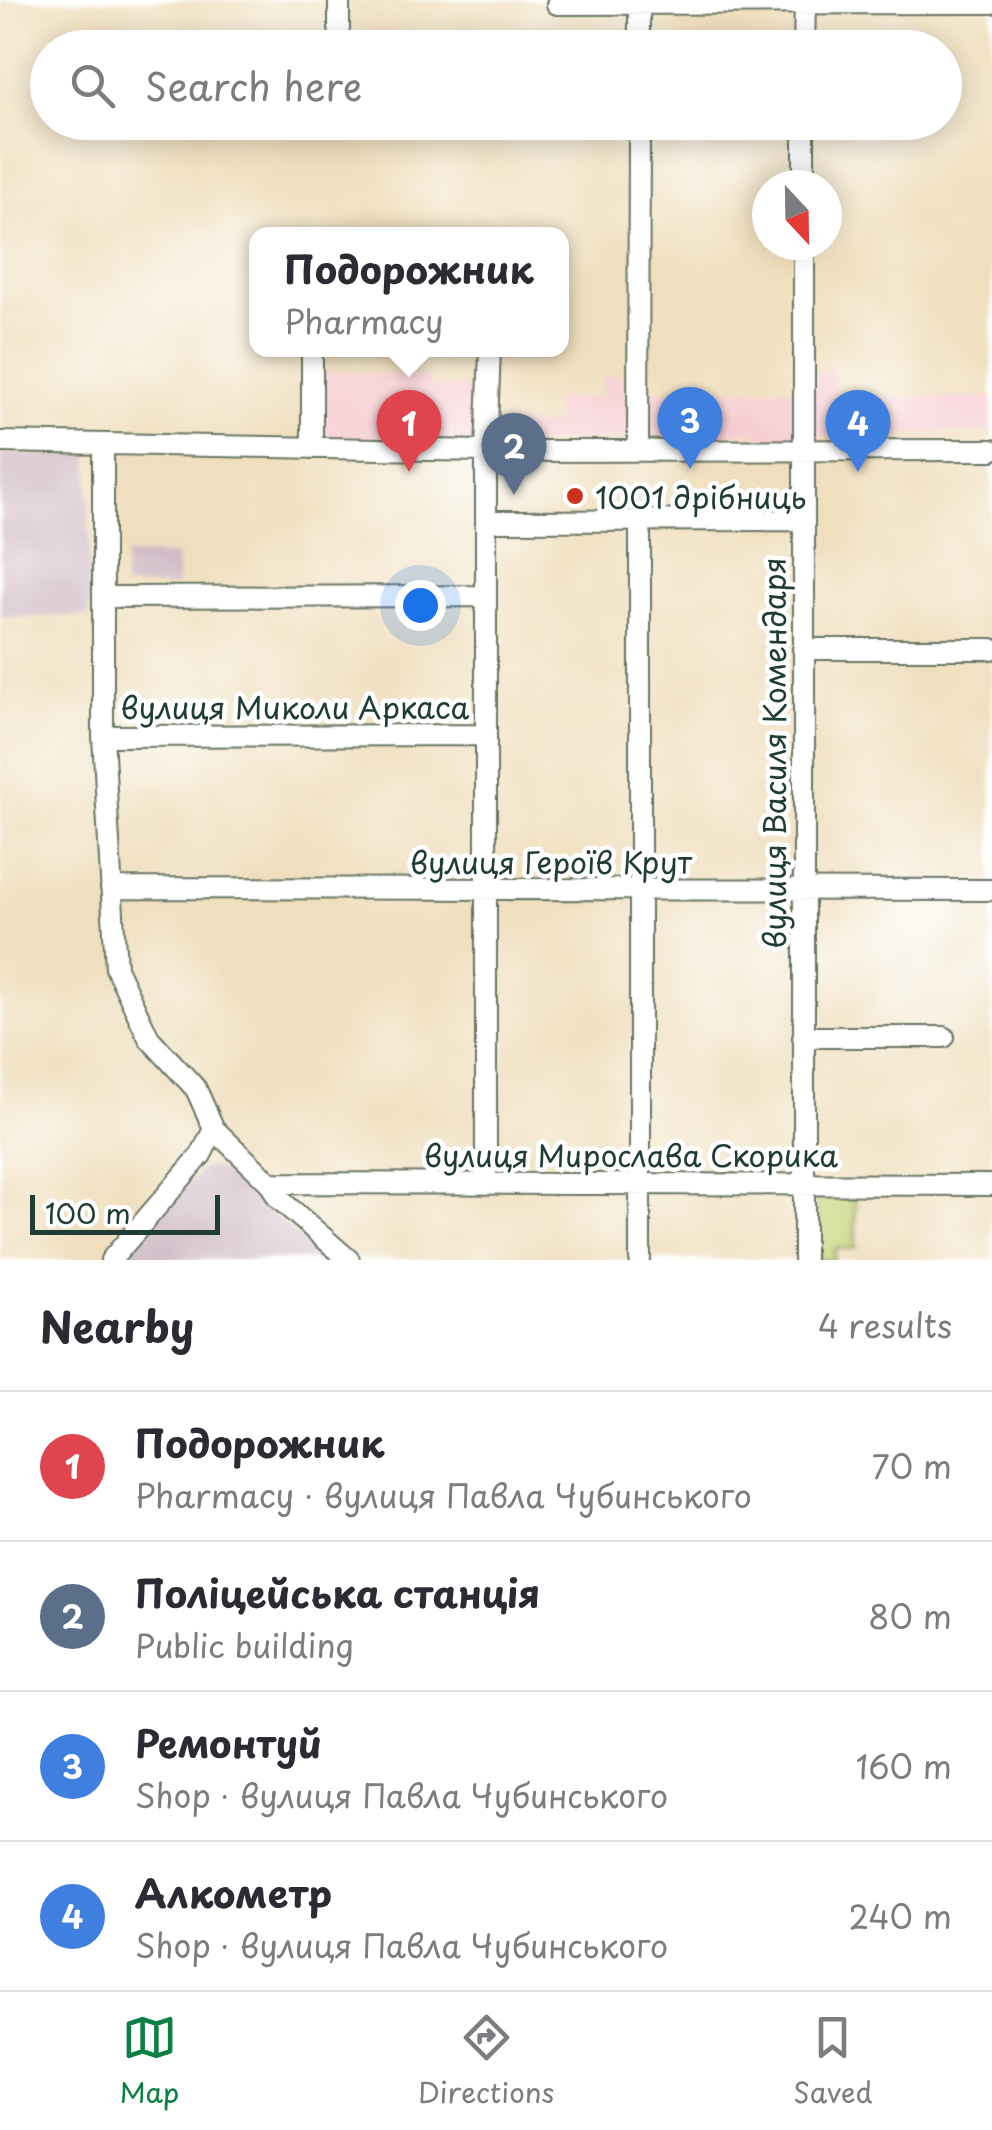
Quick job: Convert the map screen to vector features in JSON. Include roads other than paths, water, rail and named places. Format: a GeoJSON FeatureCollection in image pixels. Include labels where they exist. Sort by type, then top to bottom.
{"type":"FeatureCollection","features":[{"type":"Feature","properties":{"kind":"street"},"geometry":{"type":"LineString","coordinates":[[339,0],[339,29]]}},
{"type":"Feature","properties":{"kind":"street"},"geometry":{"type":"LineString","coordinates":[[639,2],[639,30]]}},
{"type":"Feature","properties":{"kind":"street"},"geometry":{"type":"LineString","coordinates":[[557,4],[992,4]]}},
{"type":"Feature","properties":{"kind":"street"},"geometry":{"type":"LineString","coordinates":[[804,4],[804,30]]}},
{"type":"Feature","properties":{"kind":"street"},"geometry":{"type":"LineString","coordinates":[[638,450],[639,140]]}},
{"type":"Feature","properties":{"kind":"street"},"geometry":{"type":"LineString","coordinates":[[804,140],[804,170]]}},
{"type":"Feature","properties":{"kind":"street","name":"вулиця Василя Комендаря"},"geometry":{"type":"LineString","coordinates":[[804,260],[804,1260]]}},
{"type":"Feature","properties":{"kind":"street"},"geometry":{"type":"LineString","coordinates":[[312,357],[312,448]]}},
{"type":"Feature","properties":{"kind":"street"},"geometry":{"type":"LineString","coordinates":[[486,1184],[486,451],[490,357]]}},
{"type":"Feature","properties":{"kind":"street"},"geometry":{"type":"LineString","coordinates":[[0,442],[486,451],[992,450]]}},
{"type":"Feature","properties":{"kind":"street"},"geometry":{"type":"LineString","coordinates":[[103,444],[103,736],[116,968],[156,1048],[196,1089],[214,1129],[270,1184],[278,1198],[349,1260]]}},
{"type":"Feature","properties":{"kind":"street"},"geometry":{"type":"LineString","coordinates":[[486,522],[803,520]]}},
{"type":"Feature","properties":{"kind":"street"},"geometry":{"type":"LineString","coordinates":[[640,521],[640,1260]]}},
{"type":"Feature","properties":{"kind":"street"},"geometry":{"type":"LineString","coordinates":[[103,597],[486,596]]}},
{"type":"Feature","properties":{"kind":"street"},"geometry":{"type":"LineString","coordinates":[[803,649],[992,649]]}},
{"type":"Feature","properties":{"kind":"street","name":"вулиця Миколи Аркаса"},"geometry":{"type":"LineString","coordinates":[[103,736],[486,735]]}},
{"type":"Feature","properties":{"kind":"street","name":"вулиця Героїв Крут"},"geometry":{"type":"LineString","coordinates":[[110,888],[486,892],[992,890]]}},
{"type":"Feature","properties":{"kind":"street"},"geometry":{"type":"LineString","coordinates":[[804,1037],[944,1037]]}},
{"type":"Feature","properties":{"kind":"street"},"geometry":{"type":"LineString","coordinates":[[111,1260],[201,1155],[214,1129]]}},
{"type":"Feature","properties":{"kind":"street","name":"вулиця Мирослава Скорика"},"geometry":{"type":"LineString","coordinates":[[270,1184],[992,1184]]}},
{"type":"Feature","properties":{"kind":"place","name":"Ремонтуй"},"geometry":{"type":"Point","coordinates":[690,469]}},
{"type":"Feature","properties":{"kind":"place","name":"Подорожник"},"geometry":{"type":"Point","coordinates":[409,472]}},
{"type":"Feature","properties":{"kind":"place","name":"Алкометр"},"geometry":{"type":"Point","coordinates":[858,472]}},
{"type":"Feature","properties":{"kind":"place","name":"Поліцейська станція"},"geometry":{"type":"Point","coordinates":[514,495]}},
{"type":"Feature","properties":{"kind":"place","name":"1001 дрібниць"},"geometry":{"type":"Point","coordinates":[575,496]}}]}
